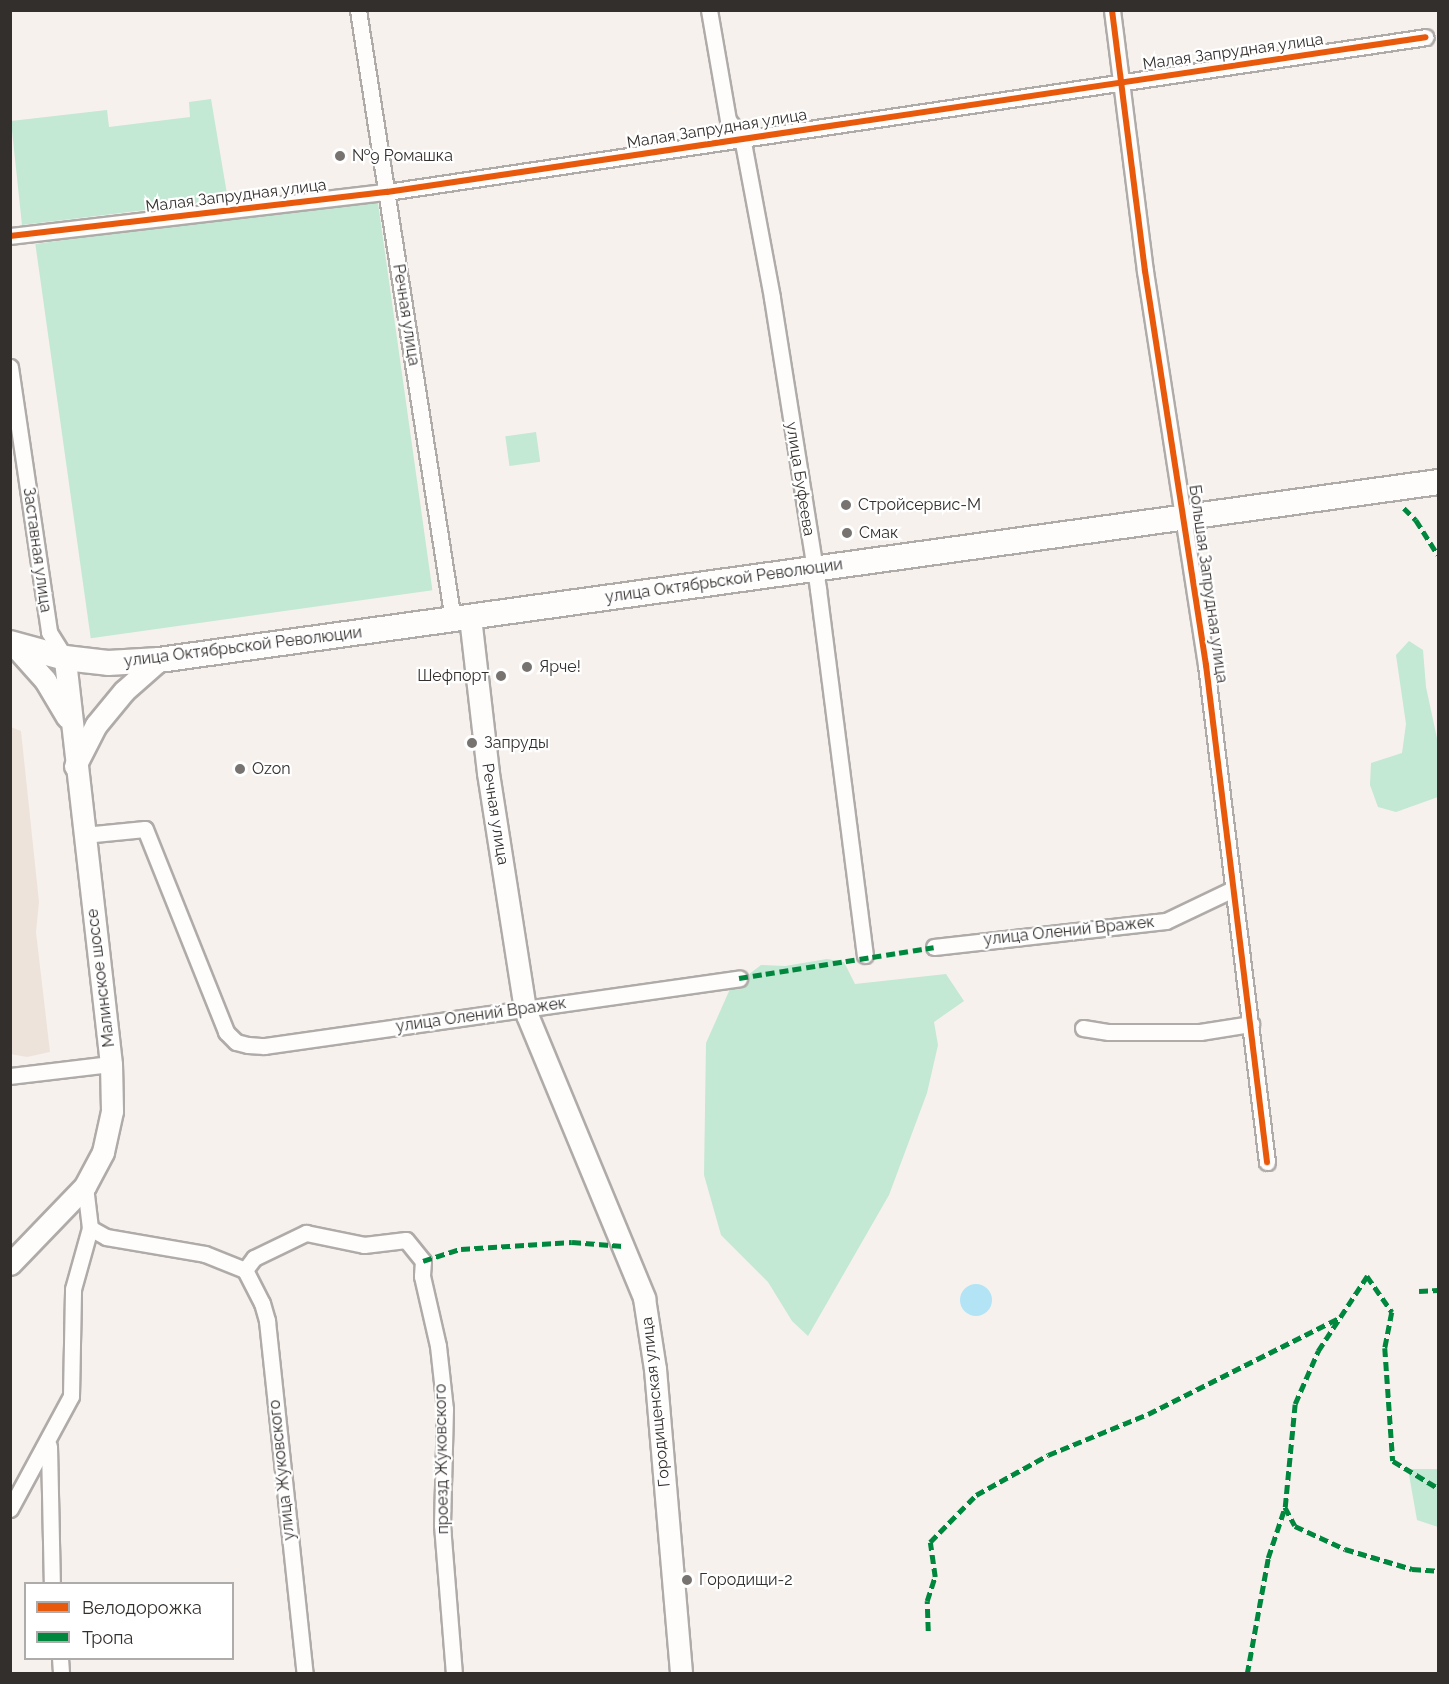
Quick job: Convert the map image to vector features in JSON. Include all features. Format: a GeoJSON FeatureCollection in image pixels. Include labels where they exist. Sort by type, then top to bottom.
{"type":"FeatureCollection","features":[{"type":"Feature","properties":{"kind":"main road","name":"улица Октябрьской Революции"},"geometry":{"type":"LineString","coordinates":[[11,643],[65,658],[108,663],[159,660],[1438,482]]}},
{"type":"Feature","properties":{"kind":"street","name":"Речная улица"},"geometry":{"type":"LineString","coordinates":[[358,10],[387,192],[488,773],[525,1010]]}},
{"type":"Feature","properties":{"kind":"street","name":"улица Буфеева"},"geometry":{"type":"LineString","coordinates":[[709,10],[728,120],[742,137],[815,568],[865,955]]}},
{"type":"Feature","properties":{"kind":"street","name":"Большая Запрудная улица"},"geometry":{"type":"LineString","coordinates":[[1112,10],[1145,271],[1186,516],[1267,1162]]}},
{"type":"Feature","properties":{"kind":"street","name":"Малая Запрудная улица"},"geometry":{"type":"LineString","coordinates":[[10,236],[387,192],[742,137],[1426,37]]}},
{"type":"Feature","properties":{"kind":"street","name":"Заставная улица"},"geometry":{"type":"LineString","coordinates":[[10,366],[49,632],[65,658]]}},
{"type":"Feature","properties":{"kind":"street"},"geometry":{"type":"LineString","coordinates":[[11,643],[53,691],[72,728]]}},
{"type":"Feature","properties":{"kind":"street","name":"Малинское шоссе"},"geometry":{"type":"LineString","coordinates":[[10,1264],[85,1186],[109,1135],[111,1065],[75,767],[65,658]]}},
{"type":"Feature","properties":{"kind":"street"},"geometry":{"type":"LineString","coordinates":[[75,767],[96,725],[124,691],[159,660]]}},
{"type":"Feature","properties":{"kind":"street","name":"улица Олений Вражек"},"geometry":{"type":"LineString","coordinates":[[84,835],[145,829],[226,1032],[236,1042],[264,1046],[739,978]]}},
{"type":"Feature","properties":{"kind":"street","name":"улица Олений Вражек"},"geometry":{"type":"LineString","coordinates":[[934,947],[1167,921],[1233,889]]}},
{"type":"Feature","properties":{"kind":"street","name":"Городищенская улица"},"geometry":{"type":"LineString","coordinates":[[525,1010],[644,1298],[655,1370],[681,1674]]}},
{"type":"Feature","properties":{"kind":"street"},"geometry":{"type":"LineString","coordinates":[[1083,1028],[1110,1032],[1200,1032],[1251,1024]]}},
{"type":"Feature","properties":{"kind":"street"},"geometry":{"type":"LineString","coordinates":[[10,1076],[111,1065]]}},
{"type":"Feature","properties":{"kind":"street"},"geometry":{"type":"LineString","coordinates":[[10,1509],[49,1441],[71,1396],[73,1289],[90,1228],[85,1186]]}},
{"type":"Feature","properties":{"kind":"street"},"geometry":{"type":"LineString","coordinates":[[90,1228],[106,1237],[205,1254],[245,1270]]}},
{"type":"Feature","properties":{"kind":"street","name":"проезд Жуковского"},"geometry":{"type":"LineString","coordinates":[[245,1270],[254,1258],[306,1233],[364,1245],[395,1239],[406,1240],[415,1248],[423,1261],[422,1276],[438,1346],[445,1409],[442,1525],[454,1674]]}},
{"type":"Feature","properties":{"kind":"street","name":"улица Жуковского"},"geometry":{"type":"LineString","coordinates":[[245,1270],[262,1303],[267,1321],[305,1674]]}},
{"type":"Feature","properties":{"kind":"street"},"geometry":{"type":"LineString","coordinates":[[49,1441],[52,1582]]}},
{"type":"Feature","properties":{"kind":"shaded area"},"geometry":{"type":"Polygon","coordinates":[[[11,727],[21,731],[39,902],[36,932],[50,1052],[27,1057],[10,1054],[11,727]]]}},
{"type":"Feature","properties":{"kind":"green space"},"geometry":{"type":"Polygon","coordinates":[[[211,99],[228,200],[22,225],[11,121],[107,110],[109,127],[190,117],[189,102],[211,99]]]}},
{"type":"Feature","properties":{"kind":"green space"},"geometry":{"type":"Polygon","coordinates":[[[377,196],[432,590],[91,638],[35,244],[377,196]]]}},
{"type":"Feature","properties":{"kind":"green space"},"geometry":{"type":"Polygon","coordinates":[[[536,432],[540,462],[509,466],[505,436],[536,432]]]}},
{"type":"Feature","properties":{"kind":"green space"},"geometry":{"type":"Polygon","coordinates":[[[1409,641],[1423,650],[1426,687],[1438,743],[1438,797],[1396,812],[1378,807],[1370,785],[1371,763],[1402,753],[1406,724],[1396,655],[1409,641]]]}},
{"type":"Feature","properties":{"kind":"green space"},"geometry":{"type":"Polygon","coordinates":[[[827,959],[844,962],[855,984],[946,974],[964,1001],[934,1022],[938,1045],[927,1093],[889,1195],[808,1336],[792,1321],[768,1282],[721,1235],[704,1175],[706,1043],[730,989],[761,965],[785,966],[827,959]]]}},
{"type":"Feature","properties":{"kind":"green space"},"geometry":{"type":"Polygon","coordinates":[[[1408,1469],[1438,1469],[1438,1527],[1417,1520],[1408,1469]]]}},
{"type":"Feature","properties":{"kind":"water"},"geometry":{"type":"Polygon","coordinates":[[[976,1284],[988,1288],[992,1300],[988,1312],[976,1316],[964,1312],[960,1300],[964,1288],[976,1284]]]}},
{"type":"Feature","properties":{"kind":"marked path"},"geometry":{"type":"LineString","coordinates":[[1404,508],[1416,520],[1438,555]]}},
{"type":"Feature","properties":{"kind":"marked path"},"geometry":{"type":"LineString","coordinates":[[739,978],[934,947]]}},
{"type":"Feature","properties":{"kind":"marked path"},"geometry":{"type":"LineString","coordinates":[[423,1261],[461,1249],[572,1242],[623,1246]]}},
{"type":"Feature","properties":{"kind":"marked path"},"geometry":{"type":"LineString","coordinates":[[1247,1674],[1268,1558],[1285,1507],[1295,1404],[1318,1351],[1367,1276],[1392,1312],[1385,1348],[1393,1461],[1438,1488]]}},
{"type":"Feature","properties":{"kind":"marked path"},"geometry":{"type":"LineString","coordinates":[[1419,1291],[1438,1290]]}},
{"type":"Feature","properties":{"kind":"marked path"},"geometry":{"type":"LineString","coordinates":[[928,1631],[927,1601],[935,1577],[930,1542],[976,1495],[1048,1455],[1148,1414],[1341,1317]]}},
{"type":"Feature","properties":{"kind":"marked path"},"geometry":{"type":"LineString","coordinates":[[1285,1507],[1295,1526],[1345,1549],[1412,1569],[1438,1571]]}},
{"type":"Feature","properties":{"kind":"cycle path"},"geometry":{"type":"LineString","coordinates":[[1112,10],[1145,271],[1206,665],[1267,1162]]}},
{"type":"Feature","properties":{"kind":"cycle path"},"geometry":{"type":"LineString","coordinates":[[10,236],[387,192],[1426,37]]}},
{"type":"Feature","properties":{"kind":"place","name":"№9 Ромашка"},"geometry":{"type":"Point","coordinates":[340,156]}},
{"type":"Feature","properties":{"kind":"place","name":"Стройсервис-М"},"geometry":{"type":"Point","coordinates":[846,505]}},
{"type":"Feature","properties":{"kind":"place","name":"Смак"},"geometry":{"type":"Point","coordinates":[847,533]}},
{"type":"Feature","properties":{"kind":"place","name":"Ярче!"},"geometry":{"type":"Point","coordinates":[527,667]}},
{"type":"Feature","properties":{"kind":"place","name":"Шефпорт"},"geometry":{"type":"Point","coordinates":[501,676]}},
{"type":"Feature","properties":{"kind":"place","name":"Запруды"},"geometry":{"type":"Point","coordinates":[472,743]}},
{"type":"Feature","properties":{"kind":"place","name":"Ozon"},"geometry":{"type":"Point","coordinates":[240,769]}},
{"type":"Feature","properties":{"kind":"place","name":"Городищи-2"},"geometry":{"type":"Point","coordinates":[687,1580]}}]}
